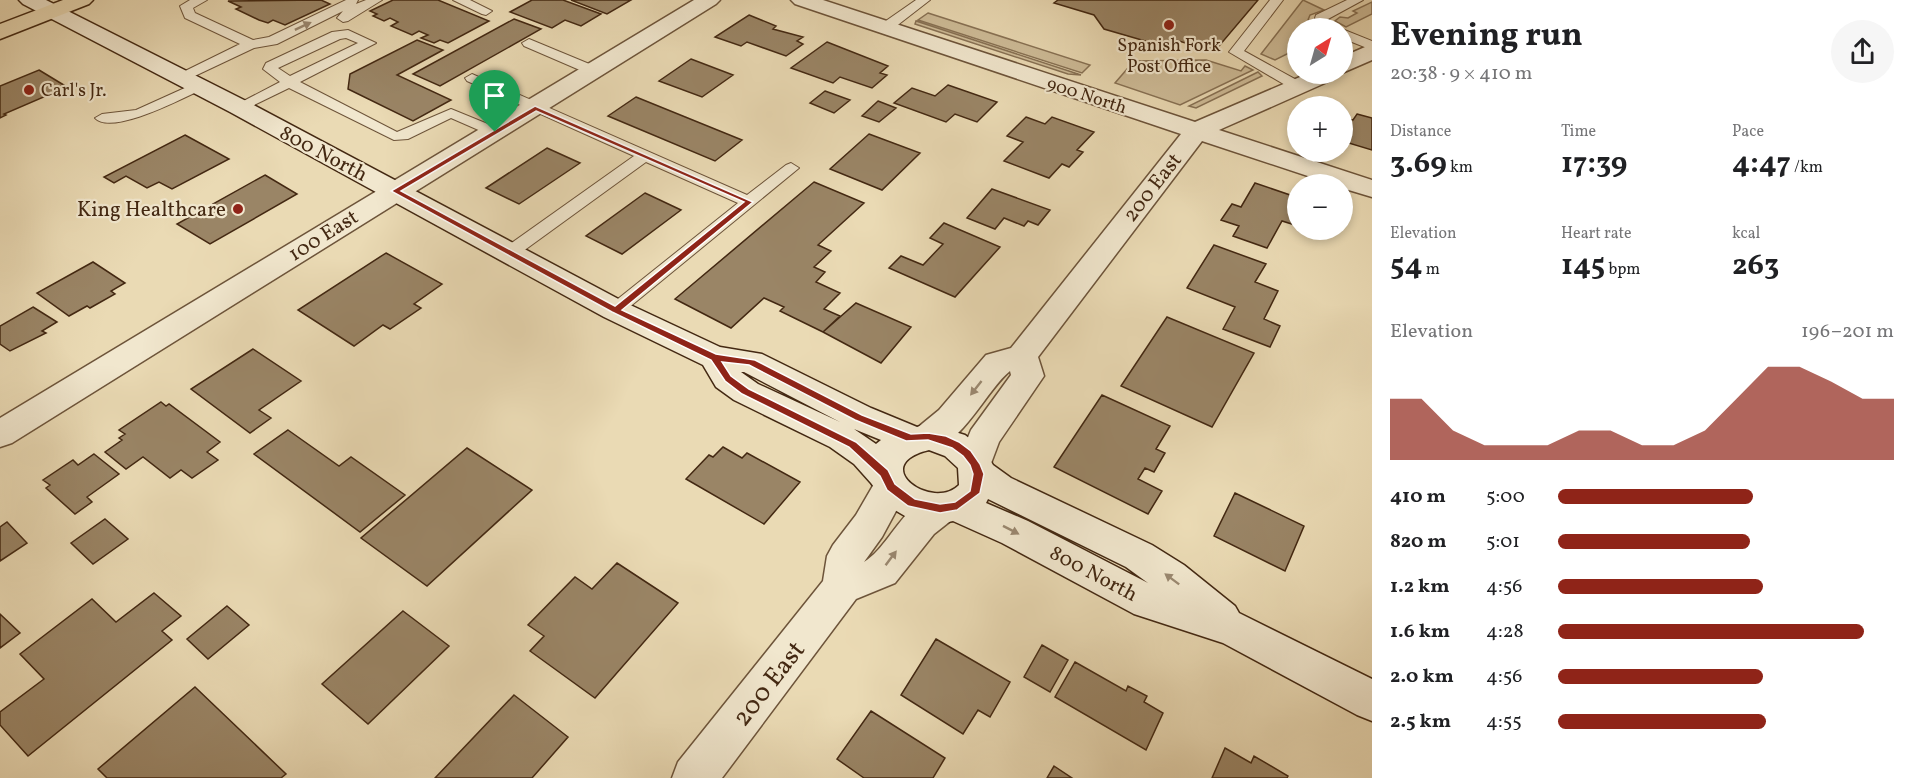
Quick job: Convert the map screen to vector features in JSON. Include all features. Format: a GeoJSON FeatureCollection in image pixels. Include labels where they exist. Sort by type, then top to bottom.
{"type":"FeatureCollection","features":[{"type":"Feature","properties":{"kind":"main road"},"geometry":{"type":"LineString","coordinates":[[0,32],[41,6],[82,0]]}},
{"type":"Feature","properties":{"kind":"street","name":"100 East"},"geometry":{"type":"LineString","coordinates":[[0,434],[709,0]]}},
{"type":"Feature","properties":{"kind":"street","name":"900 North"},"geometry":{"type":"LineString","coordinates":[[802,0],[1372,189]]}},
{"type":"Feature","properties":{"kind":"street","name":"800 North"},"geometry":{"type":"LineString","coordinates":[[41,6],[239,107],[615,310],[714,357],[751,362],[859,417],[919,437]]}},
{"type":"Feature","properties":{"kind":"street"},"geometry":{"type":"LineString","coordinates":[[1353,60],[1372,51]]}},
{"type":"Feature","properties":{"kind":"street","name":"200 East"},"geometry":{"type":"LineString","coordinates":[[1022,356],[1196,131],[1302,84]]}},
{"type":"Feature","properties":{"kind":"street"},"geometry":{"type":"LineString","coordinates":[[888,480],[869,526],[846,556],[842,587],[881,572],[921,523],[974,493],[983,440],[1028,376],[1022,356],[997,363],[951,419],[919,437],[898,443],[889,451],[884,462],[888,480],[912,503],[949,507]]}},
{"type":"Feature","properties":{"kind":"street","name":"800 North"},"geometry":{"type":"LineString","coordinates":[[714,357],[728,379],[746,392],[842,438],[866,455],[888,480]]}},
{"type":"Feature","properties":{"kind":"street"},"geometry":{"type":"LineString","coordinates":[[919,437],[943,439],[956,445],[967,453],[977,469]]}},
{"type":"Feature","properties":{"kind":"street","name":"800 North"},"geometry":{"type":"LineString","coordinates":[[977,469],[998,488],[1139,556],[1170,577],[1234,629]]}},
{"type":"Feature","properties":{"kind":"street","name":"800 North"},"geometry":{"type":"LineString","coordinates":[[949,507],[1015,532],[1148,602],[1234,629],[1372,701]]}},
{"type":"Feature","properties":{"kind":"street","name":"200 East"},"geometry":{"type":"LineString","coordinates":[[694,778],[842,587]]}},
{"type":"Feature","properties":{"kind":"lane"},"geometry":{"type":"LineString","coordinates":[[201,0],[186,6],[189,15],[251,44]]}},
{"type":"Feature","properties":{"kind":"lane"},"geometry":{"type":"LineString","coordinates":[[102,118],[139,114],[251,44],[272,41],[351,3],[352,0]]}},
{"type":"Feature","properties":{"kind":"lane"},"geometry":{"type":"LineString","coordinates":[[337,35],[341,20],[352,11],[376,0]]}},
{"type":"Feature","properties":{"kind":"lane"},"geometry":{"type":"LineString","coordinates":[[459,0],[486,11]]}},
{"type":"Feature","properties":{"kind":"lane"},"geometry":{"type":"LineString","coordinates":[[885,28],[924,0]]}},
{"type":"Feature","properties":{"kind":"lane"},"geometry":{"type":"LineString","coordinates":[[1277,0],[1236,52],[1297,86]]}},
{"type":"Feature","properties":{"kind":"lane"},"geometry":{"type":"LineString","coordinates":[[1321,18],[1357,0]]}},
{"type":"Feature","properties":{"kind":"lane"},"geometry":{"type":"LineString","coordinates":[[239,107],[291,83],[369,43],[348,34],[337,35],[271,66],[272,72],[291,83],[394,135],[403,136],[451,113],[495,132]]}},
{"type":"Feature","properties":{"kind":"lane"},"geometry":{"type":"LineString","coordinates":[[1353,38],[1372,46]]}},
{"type":"Feature","properties":{"kind":"lane"},"geometry":{"type":"LineString","coordinates":[[529,43],[594,71]]}},
{"type":"Feature","properties":{"kind":"lane"},"geometry":{"type":"LineString","coordinates":[[472,78],[749,202]]}},
{"type":"Feature","properties":{"kind":"lane"},"geometry":{"type":"LineString","coordinates":[[509,253],[645,156]]}},
{"type":"Feature","properties":{"kind":"lane"},"geometry":{"type":"LineString","coordinates":[[615,310],[791,168]]}},
{"type":"Feature","properties":{"kind":"shaded area"},"geometry":{"type":"Polygon","coordinates":[[[1303,0],[1324,10],[1310,15],[1309,18],[1289,18],[1303,0]]]}},
{"type":"Feature","properties":{"kind":"shaded area"},"geometry":{"type":"Polygon","coordinates":[[[1372,2],[1372,14],[1353,24],[1353,18],[1348,18],[1357,13],[1353,11],[1372,2]]]}},
{"type":"Feature","properties":{"kind":"shaded area"},"geometry":{"type":"Polygon","coordinates":[[[928,13],[1090,65],[1082,73],[918,20],[928,13]]]}},
{"type":"Feature","properties":{"kind":"shaded area"},"geometry":{"type":"Polygon","coordinates":[[[916,21],[1081,75],[1068,74],[918,25],[915,24],[916,21]]]}},
{"type":"Feature","properties":{"kind":"shaded area"},"geometry":{"type":"Polygon","coordinates":[[[1287,21],[1287,54],[1275,60],[1261,54],[1287,21]]]}},
{"type":"Feature","properties":{"kind":"shaded area"},"geometry":{"type":"Polygon","coordinates":[[[1206,60],[1241,71],[1245,66],[1253,70],[1180,105],[1115,83],[1134,61],[1206,60]]]}},
{"type":"Feature","properties":{"kind":"shaded area"},"geometry":{"type":"Polygon","coordinates":[[[1258,72],[1262,76],[1196,108],[1189,106],[1258,72]]]}},
{"type":"Feature","properties":{"kind":"building"},"geometry":{"type":"Polygon","coordinates":[[[321,0],[330,4],[285,25],[273,20],[268,23],[259,20],[236,9],[241,7],[228,1],[321,0]]]}},
{"type":"Feature","properties":{"kind":"building"},"geometry":{"type":"Polygon","coordinates":[[[393,0],[438,0],[489,21],[448,43],[440,40],[434,43],[421,38],[428,35],[419,31],[412,35],[391,26],[398,22],[390,18],[384,21],[373,16],[377,14],[370,11],[393,0]]]}},
{"type":"Feature","properties":{"kind":"building"},"geometry":{"type":"Polygon","coordinates":[[[532,0],[563,0],[601,14],[581,26],[565,20],[552,28],[510,12],[532,0]]]}},
{"type":"Feature","properties":{"kind":"building"},"geometry":{"type":"Polygon","coordinates":[[[571,0],[631,0],[607,14],[571,0]]]}},
{"type":"Feature","properties":{"kind":"building","name":"Spanish Fork Post Office"},"geometry":{"type":"Polygon","coordinates":[[[1058,0],[1258,0],[1214,52],[1176,40],[1169,48],[1104,29],[1094,15],[1054,3],[1058,0]]]}},
{"type":"Feature","properties":{"kind":"building"},"geometry":{"type":"Polygon","coordinates":[[[749,15],[776,26],[773,29],[803,37],[797,41],[803,44],[786,56],[747,42],[741,46],[715,37],[749,15]]]}},
{"type":"Feature","properties":{"kind":"building"},"geometry":{"type":"Polygon","coordinates":[[[514,19],[541,29],[440,86],[413,74],[514,19]]]}},
{"type":"Feature","properties":{"kind":"building"},"geometry":{"type":"Polygon","coordinates":[[[417,40],[443,50],[397,75],[451,100],[413,121],[348,89],[350,74],[417,40]]]}},
{"type":"Feature","properties":{"kind":"building"},"geometry":{"type":"Polygon","coordinates":[[[827,42],[888,66],[880,73],[887,75],[872,88],[840,77],[833,83],[791,68],[827,42]]]}},
{"type":"Feature","properties":{"kind":"building"},"geometry":{"type":"Polygon","coordinates":[[[691,59],[733,75],[702,97],[659,81],[691,59]]]}},
{"type":"Feature","properties":{"kind":"building","name":"Carl's Jr."},"geometry":{"type":"Polygon","coordinates":[[[39,70],[67,87],[4,114],[6,115],[0,118],[0,86],[39,70]]]}},
{"type":"Feature","properties":{"kind":"building"},"geometry":{"type":"Polygon","coordinates":[[[948,85],[997,102],[977,122],[955,114],[946,122],[894,103],[912,88],[935,96],[948,85]]]}},
{"type":"Feature","properties":{"kind":"building"},"geometry":{"type":"Polygon","coordinates":[[[825,91],[850,100],[834,113],[810,103],[825,91]]]}},
{"type":"Feature","properties":{"kind":"building"},"geometry":{"type":"Polygon","coordinates":[[[636,97],[742,140],[715,161],[608,116],[636,97]]]}},
{"type":"Feature","properties":{"kind":"building"},"geometry":{"type":"Polygon","coordinates":[[[878,101],[896,108],[879,122],[862,116],[878,101]]]}},
{"type":"Feature","properties":{"kind":"building"},"geometry":{"type":"Polygon","coordinates":[[[1357,114],[1372,118],[1372,150],[1353,144],[1353,120],[1357,114]]]}},
{"type":"Feature","properties":{"kind":"building"},"geometry":{"type":"Polygon","coordinates":[[[1026,117],[1045,124],[1052,117],[1094,132],[1077,150],[1083,152],[1069,167],[1062,164],[1049,178],[1004,161],[1023,142],[1007,136],[1026,117]]]}},
{"type":"Feature","properties":{"kind":"building"},"geometry":{"type":"Polygon","coordinates":[[[869,134],[920,153],[882,190],[830,169],[869,134]]]}},
{"type":"Feature","properties":{"kind":"building"},"geometry":{"type":"Polygon","coordinates":[[[185,135],[229,159],[172,189],[159,182],[147,188],[126,176],[114,183],[104,177],[185,135]]]}},
{"type":"Feature","properties":{"kind":"building"},"geometry":{"type":"Polygon","coordinates":[[[547,148],[580,163],[519,204],[486,188],[547,148]]]}},
{"type":"Feature","properties":{"kind":"building","name":"King Healthcare"},"geometry":{"type":"Polygon","coordinates":[[[265,175],[297,194],[210,244],[177,224],[265,175]]]}},
{"type":"Feature","properties":{"kind":"building"},"geometry":{"type":"Polygon","coordinates":[[[814,182],[864,203],[818,245],[831,251],[814,267],[825,272],[816,282],[840,293],[824,309],[840,316],[823,332],[780,311],[784,307],[764,298],[731,328],[675,299],[814,182]]]}},
{"type":"Feature","properties":{"kind":"building"},"geometry":{"type":"Polygon","coordinates":[[[1255,183],[1287,194],[1287,223],[1282,221],[1267,248],[1233,236],[1239,226],[1221,220],[1232,204],[1241,207],[1255,183]]]}},
{"type":"Feature","properties":{"kind":"building"},"geometry":{"type":"Polygon","coordinates":[[[992,189],[1050,210],[1038,225],[1028,221],[1024,226],[1004,218],[995,229],[967,218],[992,189]]]}},
{"type":"Feature","properties":{"kind":"building"},"geometry":{"type":"Polygon","coordinates":[[[645,193],[681,210],[622,254],[586,236],[645,193]]]}},
{"type":"Feature","properties":{"kind":"building"},"geometry":{"type":"Polygon","coordinates":[[[944,223],[1000,247],[955,297],[889,268],[901,256],[923,265],[943,244],[930,238],[944,223]]]}},
{"type":"Feature","properties":{"kind":"building"},"geometry":{"type":"Polygon","coordinates":[[[1214,245],[1266,264],[1255,282],[1278,291],[1264,319],[1280,326],[1270,347],[1223,329],[1235,307],[1187,288],[1214,245]]]}},
{"type":"Feature","properties":{"kind":"building"},"geometry":{"type":"Polygon","coordinates":[[[386,253],[442,284],[414,304],[421,308],[390,329],[383,325],[354,346],[298,310],[386,253]]]}},
{"type":"Feature","properties":{"kind":"building"},"geometry":{"type":"Polygon","coordinates":[[[93,262],[125,283],[111,291],[115,294],[90,308],[87,306],[69,316],[37,293],[93,262]]]}},
{"type":"Feature","properties":{"kind":"building"},"geometry":{"type":"Polygon","coordinates":[[[856,303],[911,327],[881,363],[823,332],[856,303]]]}},
{"type":"Feature","properties":{"kind":"building"},"geometry":{"type":"Polygon","coordinates":[[[33,307],[57,322],[42,331],[46,333],[10,351],[0,344],[0,326],[33,307]]]}},
{"type":"Feature","properties":{"kind":"building"},"geometry":{"type":"Polygon","coordinates":[[[1167,317],[1254,353],[1212,427],[1121,386],[1167,317]]]}},
{"type":"Feature","properties":{"kind":"building"},"geometry":{"type":"Polygon","coordinates":[[[253,349],[301,381],[259,410],[271,418],[250,433],[191,389],[253,349]]]}},
{"type":"Feature","properties":{"kind":"building"},"geometry":{"type":"Polygon","coordinates":[[[1102,395],[1170,426],[1156,449],[1165,453],[1154,472],[1145,468],[1138,479],[1162,491],[1148,514],[1054,467],[1102,395]]]}},
{"type":"Feature","properties":{"kind":"building"},"geometry":{"type":"Polygon","coordinates":[[[161,402],[166,406],[169,404],[220,442],[207,452],[218,460],[192,478],[181,470],[170,478],[143,457],[126,469],[105,452],[122,440],[119,438],[125,434],[119,430],[161,402]]]}},
{"type":"Feature","properties":{"kind":"building"},"geometry":{"type":"Polygon","coordinates":[[[288,430],[339,466],[351,457],[405,495],[360,532],[254,454],[288,430]]]}},
{"type":"Feature","properties":{"kind":"building"},"geometry":{"type":"Polygon","coordinates":[[[723,447],[742,458],[747,453],[800,482],[764,524],[686,479],[709,455],[713,457],[723,447]]]}},
{"type":"Feature","properties":{"kind":"building"},"geometry":{"type":"Polygon","coordinates":[[[467,448],[532,490],[427,586],[361,538],[467,448]]]}},
{"type":"Feature","properties":{"kind":"building"},"geometry":{"type":"Polygon","coordinates":[[[94,454],[119,474],[87,497],[92,502],[75,514],[46,488],[50,485],[43,480],[73,460],[78,465],[94,454]]]}},
{"type":"Feature","properties":{"kind":"building"},"geometry":{"type":"Polygon","coordinates":[[[1235,493],[1304,526],[1285,571],[1214,536],[1235,493]]]}},
{"type":"Feature","properties":{"kind":"building"},"geometry":{"type":"Polygon","coordinates":[[[105,519],[128,539],[93,564],[71,543],[105,519]]]}},
{"type":"Feature","properties":{"kind":"building"},"geometry":{"type":"Polygon","coordinates":[[[7,522],[27,543],[0,561],[0,527],[7,522]]]}},
{"type":"Feature","properties":{"kind":"building"},"geometry":{"type":"Polygon","coordinates":[[[617,563],[678,603],[595,698],[530,651],[544,636],[528,625],[575,577],[592,589],[617,563]]]}},
{"type":"Feature","properties":{"kind":"building"},"geometry":{"type":"Polygon","coordinates":[[[154,593],[181,616],[162,631],[172,640],[28,756],[0,725],[0,712],[44,679],[20,654],[92,599],[116,622],[154,593]]]}},
{"type":"Feature","properties":{"kind":"building"},"geometry":{"type":"Polygon","coordinates":[[[227,606],[249,625],[208,659],[187,639],[227,606]]]}},
{"type":"Feature","properties":{"kind":"building"},"geometry":{"type":"Polygon","coordinates":[[[403,611],[449,646],[368,724],[322,684],[403,611]]]}},
{"type":"Feature","properties":{"kind":"building"},"geometry":{"type":"Polygon","coordinates":[[[0,614],[20,633],[0,648],[0,614]]]}},
{"type":"Feature","properties":{"kind":"building"},"geometry":{"type":"Polygon","coordinates":[[[936,639],[1010,682],[990,717],[978,710],[963,734],[901,695],[936,639]]]}},
{"type":"Feature","properties":{"kind":"building"},"geometry":{"type":"Polygon","coordinates":[[[1042,645],[1068,660],[1050,692],[1024,677],[1042,645]]]}},
{"type":"Feature","properties":{"kind":"building"},"geometry":{"type":"Polygon","coordinates":[[[1075,662],[1126,691],[1128,686],[1147,696],[1144,702],[1163,713],[1146,750],[1055,697],[1075,662]]]}},
{"type":"Feature","properties":{"kind":"building"},"geometry":{"type":"Polygon","coordinates":[[[195,687],[286,774],[281,778],[107,778],[98,769],[195,687]]]}},
{"type":"Feature","properties":{"kind":"building"},"geometry":{"type":"Polygon","coordinates":[[[514,695],[568,737],[532,778],[435,778],[514,695]]]}},
{"type":"Feature","properties":{"kind":"building"},"geometry":{"type":"Polygon","coordinates":[[[871,711],[945,758],[933,778],[864,778],[837,759],[871,711]]]}},
{"type":"Feature","properties":{"kind":"building"},"geometry":{"type":"Polygon","coordinates":[[[1225,748],[1251,763],[1254,756],[1288,776],[1287,778],[1212,778],[1225,748]]]}},
{"type":"Feature","properties":{"kind":"building"},"geometry":{"type":"Polygon","coordinates":[[[1054,766],[1072,778],[1047,778],[1054,766]]]}},
{"type":"Feature","properties":{"kind":"place","name":"Spanish Fork Post Office"},"geometry":{"type":"Point","coordinates":[1169,25]}},
{"type":"Feature","properties":{"kind":"place","name":"Carl's Jr."},"geometry":{"type":"Point","coordinates":[29,90]}},
{"type":"Feature","properties":{"kind":"place","name":"King Healthcare"},"geometry":{"type":"Point","coordinates":[238,209]}},
{"type":"Feature","properties":{"kind":"route"},"geometry":{"type":"LineString","coordinates":[[495,132],[395,191],[615,310],[714,357],[728,379],[746,392],[853,444],[884,473],[891,487],[912,503],[940,509],[957,506],[968,500],[974,493],[979,474],[967,453],[956,445],[943,439],[910,438],[859,417],[751,362],[714,357],[665,334],[615,310],[749,202],[535,108],[495,132]]}}]}
